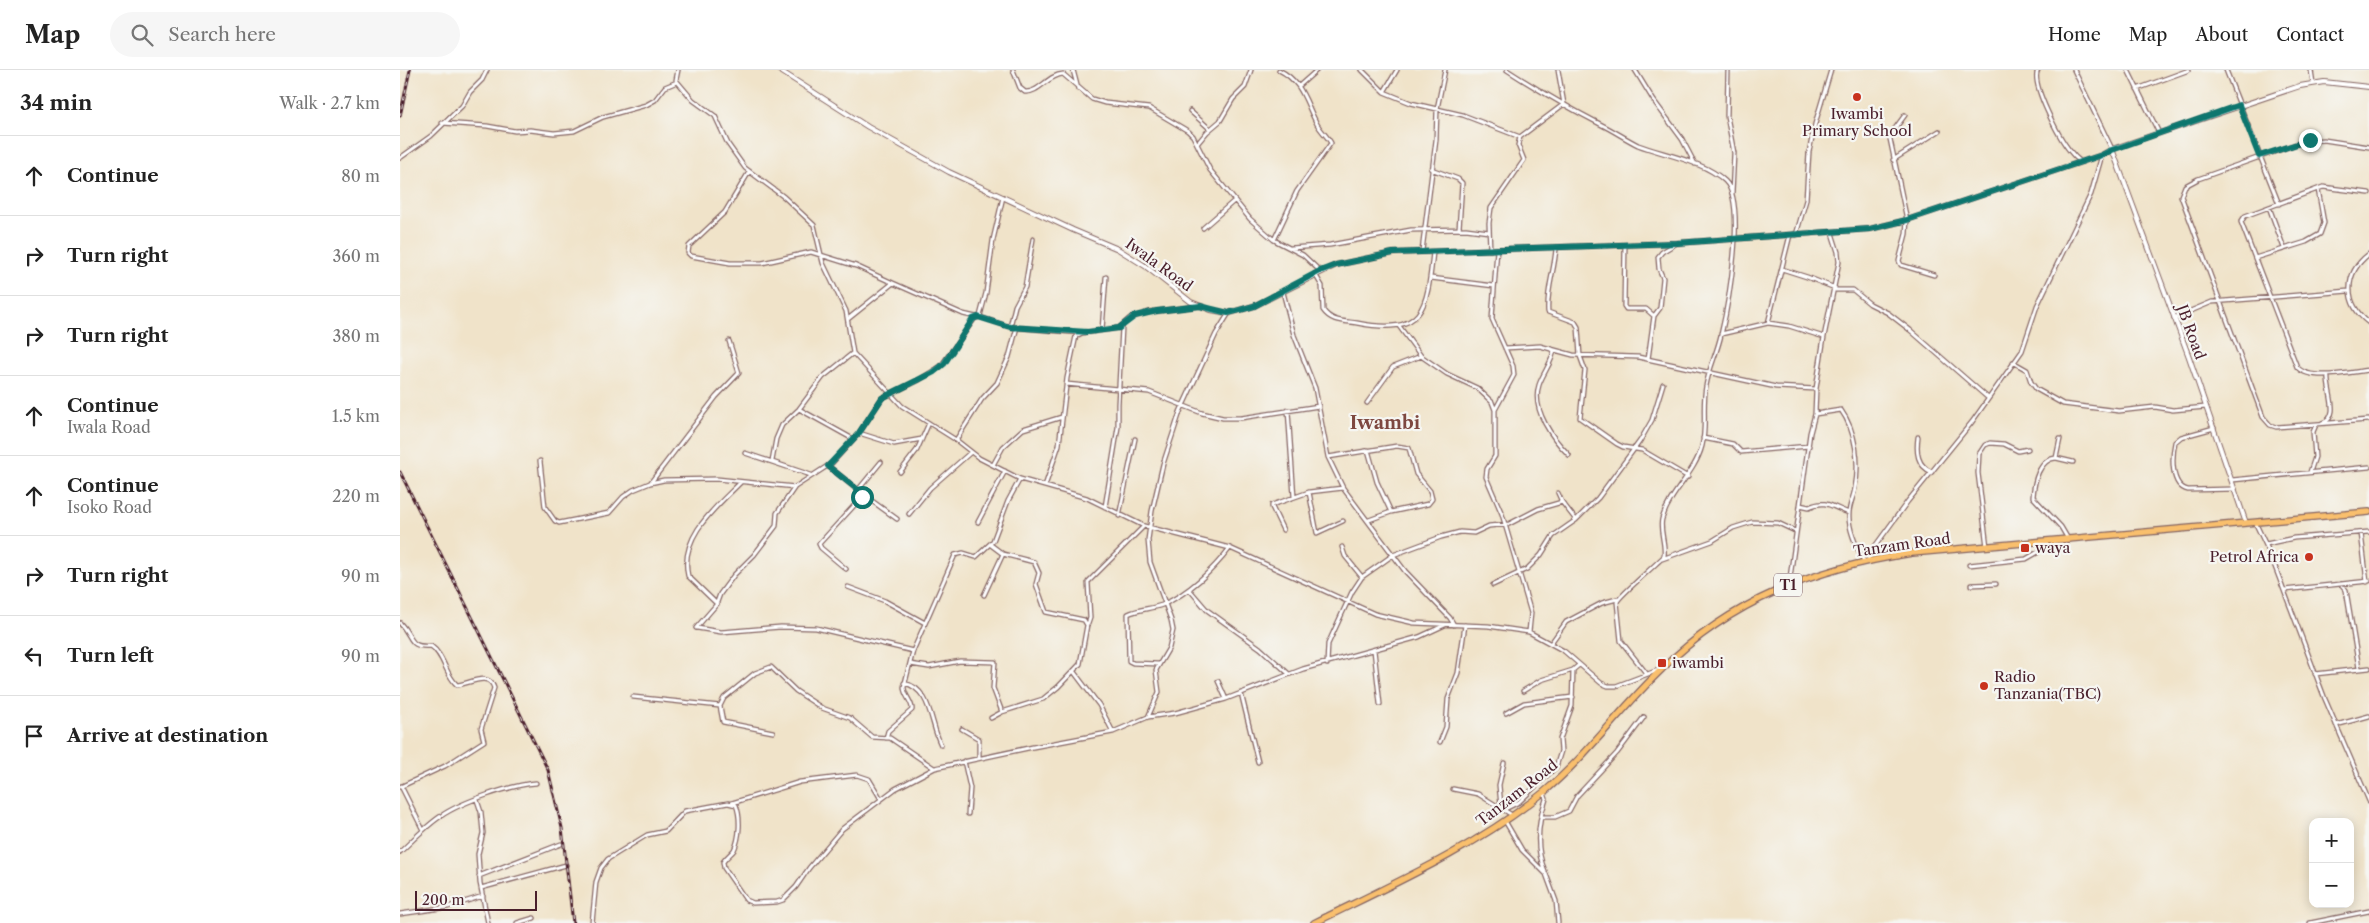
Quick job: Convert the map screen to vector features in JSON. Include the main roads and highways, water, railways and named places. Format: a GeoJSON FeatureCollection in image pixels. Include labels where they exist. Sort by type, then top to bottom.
{"type":"FeatureCollection","features":[{"type":"Feature","properties":{"kind":"highway","name":"Tanzam Road"},"geometry":{"type":"LineString","coordinates":[[1314,923],[1438,862],[1505,821],[1543,792],[1583,754],[1661,669],[1712,628],[1748,605],[1789,585],[1866,561],[1912,554],[2369,512]]}},
{"type":"Feature","properties":{"kind":"railway"},"geometry":{"type":"LineString","coordinates":[[400,116],[410,70]]}},
{"type":"Feature","properties":{"kind":"railway"},"geometry":{"type":"LineString","coordinates":[[400,472],[548,770],[562,828],[573,923]]}},
{"type":"Feature","properties":{"kind":"place","name":"Iwambi Primary School"},"geometry":{"type":"Point","coordinates":[1857,97]}},
{"type":"Feature","properties":{"kind":"place","name":"waya"},"geometry":{"type":"Point","coordinates":[2025,548]}},
{"type":"Feature","properties":{"kind":"place","name":"Petrol Africa"},"geometry":{"type":"Point","coordinates":[2309,557]}},
{"type":"Feature","properties":{"kind":"place","name":"iwambi"},"geometry":{"type":"Point","coordinates":[1662,663]}},
{"type":"Feature","properties":{"kind":"place","name":"Radio Tanzania(TBC)"},"geometry":{"type":"Point","coordinates":[1984,686]}},
{"type":"Feature","properties":{"kind":"district","name":"Iwambi"},"geometry":{"type":"Point","coordinates":[1385,423]}}]}
